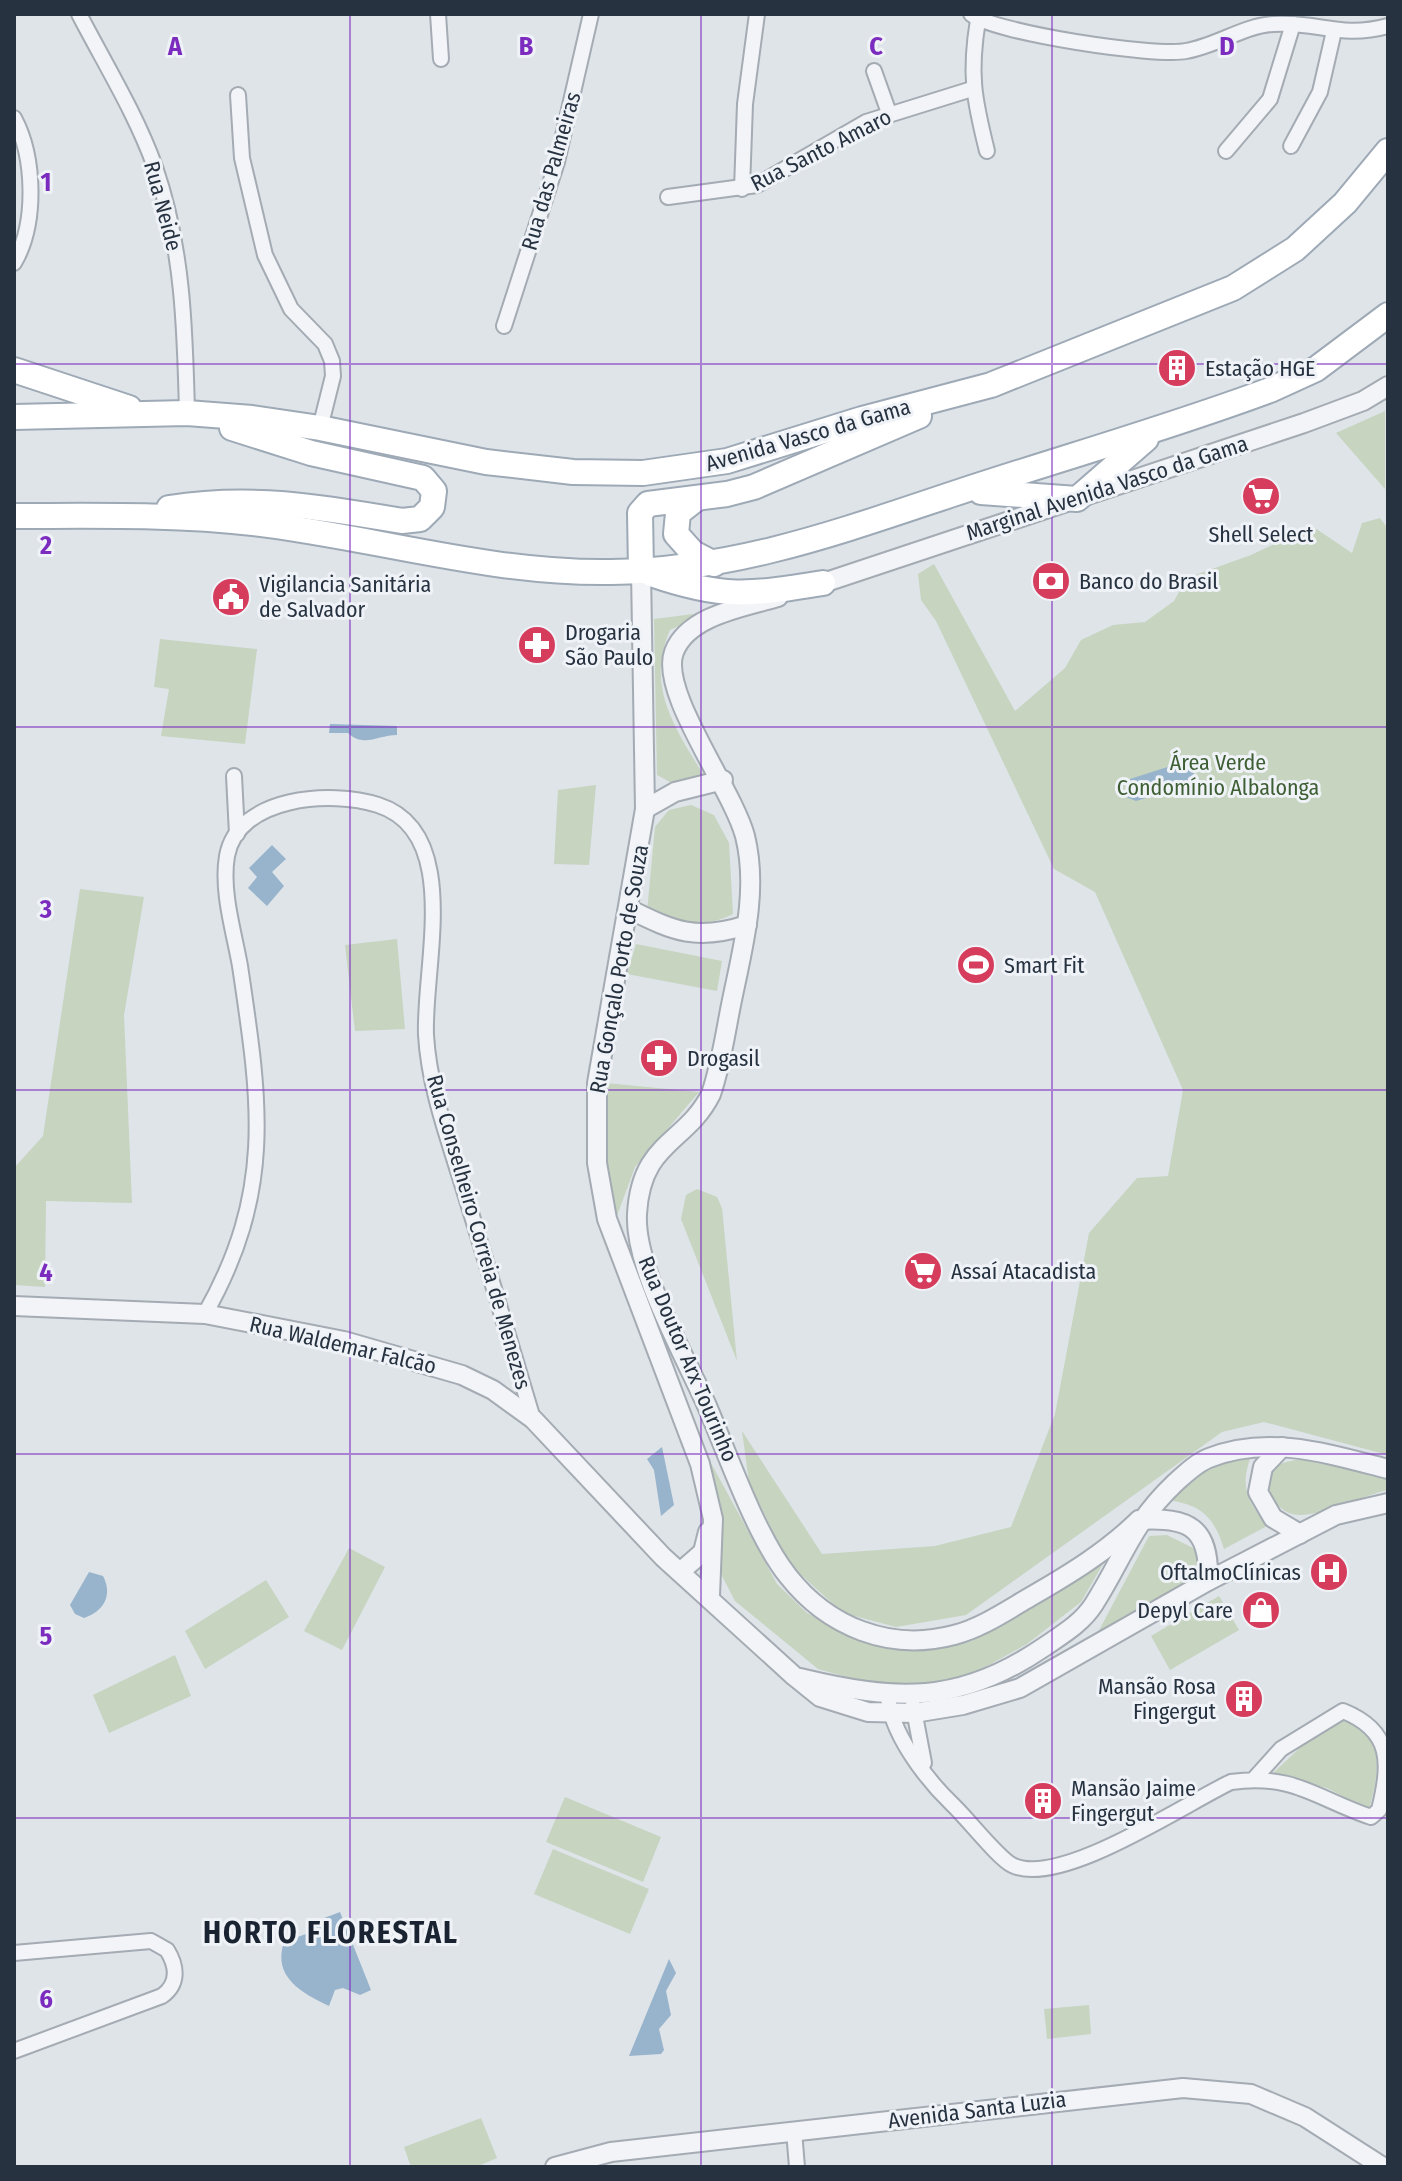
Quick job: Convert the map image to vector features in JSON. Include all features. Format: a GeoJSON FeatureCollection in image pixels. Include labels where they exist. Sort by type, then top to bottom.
{"type":"FeatureCollection","features":[{"type":"Feature","properties":{"kind":"main road","name":"Avenida Vasco da Gama"},"geometry":{"type":"LineString","coordinates":[[14,417],[187,413],[320,428],[512,466],[643,473],[727,461],[862,419],[991,385],[1177,313],[1264,271],[1295,249],[1345,203],[1388,151]]}},
{"type":"Feature","properties":{"kind":"main road"},"geometry":{"type":"LineString","coordinates":[[14,516],[115,516],[252,523],[530,569],[641,571],[714,564],[808,542],[1156,431],[1270,390],[1316,369],[1388,315]]}},
{"type":"Feature","properties":{"kind":"main road"},"geometry":{"type":"LineString","coordinates":[[14,370],[143,413]]}},
{"type":"Feature","properties":{"kind":"main road"},"geometry":{"type":"LineString","coordinates":[[641,571],[639,520],[644,507],[754,487],[991,385]]}},
{"type":"Feature","properties":{"kind":"main road"},"geometry":{"type":"LineString","coordinates":[[115,516],[217,500],[292,503],[414,520],[428,515],[432,507],[434,491],[423,478],[311,453],[187,413]]}},
{"type":"Feature","properties":{"kind":"main road"},"geometry":{"type":"LineString","coordinates":[[963,491],[1077,499],[1156,431]]}},
{"type":"Feature","properties":{"kind":"main road"},"geometry":{"type":"LineString","coordinates":[[696,499],[678,513],[676,534],[693,553],[714,564]]}},
{"type":"Feature","properties":{"kind":"main road"},"geometry":{"type":"LineString","coordinates":[[641,571],[702,592],[754,595],[823,583]]}},
{"type":"Feature","properties":{"kind":"street","name":"Rua Neide"},"geometry":{"type":"LineString","coordinates":[[79,14],[143,138],[170,217],[185,306],[187,413]]}},
{"type":"Feature","properties":{"kind":"street"},"geometry":{"type":"LineString","coordinates":[[438,14],[441,59]]}},
{"type":"Feature","properties":{"kind":"street","name":"Rua das Palmeiras"},"geometry":{"type":"LineString","coordinates":[[504,326],[557,162],[591,14]]}},
{"type":"Feature","properties":{"kind":"street"},"geometry":{"type":"LineString","coordinates":[[742,189],[745,104],[757,14]]}},
{"type":"Feature","properties":{"kind":"street"},"geometry":{"type":"LineString","coordinates":[[987,151],[972,89],[975,17],[1098,45],[1176,53],[1269,24],[1293,24],[1357,33],[1388,26]]}},
{"type":"Feature","properties":{"kind":"street"},"geometry":{"type":"LineString","coordinates":[[1226,151],[1270,99],[1293,24]]}},
{"type":"Feature","properties":{"kind":"street"},"geometry":{"type":"LineString","coordinates":[[1291,146],[1320,92],[1334,31]]}},
{"type":"Feature","properties":{"kind":"street"},"geometry":{"type":"LineString","coordinates":[[874,71],[889,113]]}},
{"type":"Feature","properties":{"kind":"street","name":"Rua Santo Amaro"},"geometry":{"type":"LineString","coordinates":[[668,197],[757,185],[845,133],[889,113],[972,89]]}},
{"type":"Feature","properties":{"kind":"street"},"geometry":{"type":"LineString","coordinates":[[238,95],[242,158],[265,255],[291,309],[325,344],[332,361],[333,376],[320,428]]}},
{"type":"Feature","properties":{"kind":"street"},"geometry":{"type":"LineString","coordinates":[[14,118],[26,152],[29,189],[29,221],[14,263]]}},
{"type":"Feature","properties":{"kind":"street","name":"Marginal Avenida Vasco da Gama"},"geometry":{"type":"LineString","coordinates":[[823,583],[1304,423],[1363,401],[1388,386]]}},
{"type":"Feature","properties":{"kind":"street","name":"Rua Gonçalo Porto de Souza"},"geometry":{"type":"LineString","coordinates":[[641,571],[645,809],[597,1083],[597,1163],[607,1219],[686,1422],[707,1493],[714,1536],[710,1596]]}},
{"type":"Feature","properties":{"kind":"street","name":"Rua Doutor Arx Tourinho"},"geometry":{"type":"LineString","coordinates":[[823,583],[721,615],[680,640],[671,668],[676,697],[723,780],[748,852],[747,925],[711,1094],[695,1118],[667,1140],[646,1172],[637,1212],[637,1236],[665,1312],[740,1482],[785,1573],[802,1594],[839,1623],[885,1638],[933,1639],[975,1627],[1092,1561],[1139,1520]]}},
{"type":"Feature","properties":{"kind":"street"},"geometry":{"type":"LineString","coordinates":[[205,1314],[246,1223],[259,1147],[251,1039],[227,884],[227,855],[237,834],[234,776]]}},
{"type":"Feature","properties":{"kind":"street"},"geometry":{"type":"LineString","coordinates":[[645,809],[675,792],[723,780]]}},
{"type":"Feature","properties":{"kind":"street","name":"Rua Conselheiro Correia de Menezes"},"geometry":{"type":"LineString","coordinates":[[237,834],[252,818],[270,809],[297,801],[327,799],[356,800],[393,810],[418,833],[431,866],[426,1005],[431,1074],[533,1419]]}},
{"type":"Feature","properties":{"kind":"street"},"geometry":{"type":"LineString","coordinates":[[629,909],[668,928],[702,935],[747,925]]}},
{"type":"Feature","properties":{"kind":"street","name":"Rua Waldemar Falcão"},"geometry":{"type":"LineString","coordinates":[[14,1306],[205,1314],[276,1326],[416,1359],[493,1390],[533,1419],[680,1572],[710,1596],[794,1676],[834,1703],[889,1714],[963,1705],[1020,1688],[1208,1581],[1336,1515],[1388,1503]]}},
{"type":"Feature","properties":{"kind":"street"},"geometry":{"type":"LineString","coordinates":[[1282,1447],[1263,1467],[1258,1492],[1273,1518],[1300,1534]]}},
{"type":"Feature","properties":{"kind":"street"},"geometry":{"type":"LineString","coordinates":[[794,1676],[888,1695],[913,1693],[960,1688],[983,1680],[1035,1653],[1082,1621],[1139,1520],[1205,1460],[1239,1449],[1282,1447],[1388,1469]]}},
{"type":"Feature","properties":{"kind":"street","name":"Rua Gonçalo Porto de Souza"},"geometry":{"type":"LineString","coordinates":[[680,1572],[703,1552],[708,1536],[707,1493]]}},
{"type":"Feature","properties":{"kind":"street"},"geometry":{"type":"LineString","coordinates":[[1139,1520],[1169,1519],[1194,1528],[1208,1551],[1208,1581]]}},
{"type":"Feature","properties":{"kind":"street"},"geometry":{"type":"LineString","coordinates":[[913,1693],[925,1771]]}},
{"type":"Feature","properties":{"kind":"street"},"geometry":{"type":"LineString","coordinates":[[888,1695],[889,1714],[925,1771],[1000,1856],[1012,1865],[1026,1869],[1045,1868],[1103,1850],[1231,1782],[1254,1779],[1300,1786],[1371,1817],[1379,1810],[1385,1783],[1386,1757],[1378,1733],[1363,1719],[1343,1711],[1281,1749],[1254,1779]]}},
{"type":"Feature","properties":{"kind":"street"},"geometry":{"type":"LineString","coordinates":[[14,1953],[151,1941],[167,1950],[175,1976],[169,1991],[162,1996],[14,2051]]}},
{"type":"Feature","properties":{"kind":"street","name":"Avenida Santa Luzia"},"geometry":{"type":"LineString","coordinates":[[555,2167],[611,2152],[1150,2090],[1219,2089],[1251,2094],[1305,2117],[1383,2167]]}},
{"type":"Feature","properties":{"kind":"street"},"geometry":{"type":"LineString","coordinates":[[794,2131],[797,2167]]}},
{"type":"Feature","properties":{"kind":"green space"},"geometry":{"type":"Polygon","coordinates":[[[1385,411],[1385,489],[1336,433],[1385,411]]]}},
{"type":"Feature","properties":{"kind":"green space","name":"Área Verde Condomínio Albalonga"},"geometry":{"type":"Polygon","coordinates":[[[1380,518],[1388,529],[1388,1455],[1264,1422],[1222,1432],[966,1615],[896,1627],[843,1613],[788,1563],[749,1482],[742,1431],[822,1554],[935,1546],[1011,1527],[1055,1414],[1089,1233],[1137,1178],[1168,1176],[1183,1090],[1095,892],[1054,869],[936,621],[921,600],[918,574],[934,564],[1015,711],[1065,668],[1081,640],[1113,625],[1145,622],[1174,601],[1187,578],[1251,555],[1312,526],[1352,553],[1362,523],[1380,518]]]}},
{"type":"Feature","properties":{"kind":"green space"},"geometry":{"type":"Polygon","coordinates":[[[709,612],[670,630],[663,652],[663,693],[669,712],[711,788],[681,788],[657,775],[654,619],[709,612]]]}},
{"type":"Feature","properties":{"kind":"green space"},"geometry":{"type":"Polygon","coordinates":[[[160,639],[257,649],[245,744],[161,736],[169,689],[154,687],[160,639]]]}},
{"type":"Feature","properties":{"kind":"green space"},"geometry":{"type":"Polygon","coordinates":[[[596,785],[589,865],[554,864],[558,790],[596,785]]]}},
{"type":"Feature","properties":{"kind":"green space"},"geometry":{"type":"Polygon","coordinates":[[[691,805],[714,815],[729,843],[733,914],[711,922],[690,923],[647,912],[655,827],[669,810],[691,805]]]}},
{"type":"Feature","properties":{"kind":"green space"},"geometry":{"type":"Polygon","coordinates":[[[80,889],[144,897],[124,1015],[132,1203],[46,1201],[45,1287],[14,1285],[14,1168],[43,1136],[80,889]]]}},
{"type":"Feature","properties":{"kind":"green space"},"geometry":{"type":"Polygon","coordinates":[[[397,939],[405,1029],[355,1031],[345,945],[397,939]]]}},
{"type":"Feature","properties":{"kind":"green space"},"geometry":{"type":"Polygon","coordinates":[[[636,944],[722,961],[717,991],[627,974],[636,944]]]}},
{"type":"Feature","properties":{"kind":"green space"},"geometry":{"type":"Polygon","coordinates":[[[606,1083],[699,1092],[635,1167],[614,1224],[601,1162],[606,1083]]]}},
{"type":"Feature","properties":{"kind":"green space"},"geometry":{"type":"Polygon","coordinates":[[[697,1189],[717,1197],[722,1208],[737,1361],[681,1219],[686,1195],[697,1189]]]}},
{"type":"Feature","properties":{"kind":"green space"},"geometry":{"type":"Polygon","coordinates":[[[1253,1450],[1246,1472],[1246,1490],[1267,1526],[1224,1549],[1216,1529],[1205,1514],[1190,1505],[1168,1500],[1203,1465],[1253,1450]]]}},
{"type":"Feature","properties":{"kind":"green space"},"geometry":{"type":"Polygon","coordinates":[[[706,1454],[777,1584],[807,1613],[869,1642],[932,1650],[972,1641],[1107,1557],[1081,1602],[1027,1644],[956,1683],[878,1686],[818,1669],[735,1601],[721,1574],[720,1509],[706,1454]]]}},
{"type":"Feature","properties":{"kind":"green space"},"geometry":{"type":"Polygon","coordinates":[[[1302,1459],[1388,1479],[1388,1490],[1326,1510],[1292,1514],[1275,1502],[1269,1483],[1274,1470],[1280,1465],[1302,1459]]]}},
{"type":"Feature","properties":{"kind":"green space"},"geometry":{"type":"Polygon","coordinates":[[[1167,1535],[1195,1549],[1199,1564],[1197,1573],[1179,1591],[1096,1636],[1149,1536],[1167,1535]]]}},
{"type":"Feature","properties":{"kind":"green space"},"geometry":{"type":"Polygon","coordinates":[[[349,1548],[385,1567],[342,1650],[304,1631],[349,1548]]]}},
{"type":"Feature","properties":{"kind":"green space"},"geometry":{"type":"Polygon","coordinates":[[[266,1580],[289,1617],[205,1669],[185,1631],[266,1580]]]}},
{"type":"Feature","properties":{"kind":"green space"},"geometry":{"type":"Polygon","coordinates":[[[1219,1596],[1239,1630],[1170,1670],[1151,1636],[1219,1596]]]}},
{"type":"Feature","properties":{"kind":"green space"},"geometry":{"type":"Polygon","coordinates":[[[175,1655],[191,1696],[109,1733],[93,1695],[175,1655]]]}},
{"type":"Feature","properties":{"kind":"green space"},"geometry":{"type":"Polygon","coordinates":[[[1342,1717],[1367,1734],[1373,1745],[1377,1768],[1369,1810],[1327,1788],[1272,1774],[1318,1731],[1342,1717]]]}},
{"type":"Feature","properties":{"kind":"green space"},"geometry":{"type":"Polygon","coordinates":[[[565,1797],[661,1837],[643,1882],[546,1842],[565,1797]]]}},
{"type":"Feature","properties":{"kind":"green space"},"geometry":{"type":"Polygon","coordinates":[[[553,1849],[649,1889],[630,1934],[534,1894],[553,1849]]]}},
{"type":"Feature","properties":{"kind":"green space"},"geometry":{"type":"Polygon","coordinates":[[[1089,2005],[1091,2034],[1047,2039],[1044,2009],[1089,2005]]]}},
{"type":"Feature","properties":{"kind":"green space"},"geometry":{"type":"Polygon","coordinates":[[[481,2118],[497,2158],[476,2167],[411,2167],[404,2147],[481,2118]]]}},
{"type":"Feature","properties":{"kind":"water"},"geometry":{"type":"Polygon","coordinates":[[[330,724],[397,726],[397,735],[360,740],[348,733],[329,733],[330,724]]]}},
{"type":"Feature","properties":{"kind":"water"},"geometry":{"type":"Polygon","coordinates":[[[1183,762],[1193,767],[1194,779],[1189,785],[1136,801],[1126,797],[1130,779],[1183,762]]]}},
{"type":"Feature","properties":{"kind":"water"},"geometry":{"type":"Polygon","coordinates":[[[272,845],[286,859],[272,872],[284,886],[267,906],[248,888],[257,877],[249,868],[272,845]]]}},
{"type":"Feature","properties":{"kind":"water"},"geometry":{"type":"Polygon","coordinates":[[[662,1447],[674,1505],[661,1516],[654,1470],[647,1459],[662,1447]]]}},
{"type":"Feature","properties":{"kind":"water"},"geometry":{"type":"Polygon","coordinates":[[[89,1572],[103,1576],[107,1596],[97,1611],[84,1618],[75,1614],[70,1605],[89,1572]]]}},
{"type":"Feature","properties":{"kind":"water"},"geometry":{"type":"Polygon","coordinates":[[[340,1912],[371,1990],[360,1995],[343,1988],[335,1990],[329,2006],[292,1982],[282,1965],[281,1954],[284,1942],[314,1931],[311,1923],[340,1912]]]}},
{"type":"Feature","properties":{"kind":"water"},"geometry":{"type":"Polygon","coordinates":[[[669,1959],[676,1973],[666,1991],[671,2015],[659,2029],[664,2050],[661,2054],[629,2056],[669,1959]]]}},
{"type":"Feature","properties":{"kind":"place","name":"Estação HGE"},"geometry":{"type":"Point","coordinates":[1177,368]}},
{"type":"Feature","properties":{"kind":"place","name":"Shell Select"},"geometry":{"type":"Point","coordinates":[1261,496]}},
{"type":"Feature","properties":{"kind":"place","name":"Banco do Brasil"},"geometry":{"type":"Point","coordinates":[1051,581]}},
{"type":"Feature","properties":{"kind":"place","name":"Vigilancia Sanitária de Salvador"},"geometry":{"type":"Point","coordinates":[231,597]}},
{"type":"Feature","properties":{"kind":"place","name":"Drogaria São Paulo"},"geometry":{"type":"Point","coordinates":[537,645]}},
{"type":"Feature","properties":{"kind":"place","name":"Smart Fit"},"geometry":{"type":"Point","coordinates":[976,965]}},
{"type":"Feature","properties":{"kind":"place","name":"Drogasil"},"geometry":{"type":"Point","coordinates":[659,1058]}},
{"type":"Feature","properties":{"kind":"place","name":"Assaí Atacadista"},"geometry":{"type":"Point","coordinates":[923,1271]}},
{"type":"Feature","properties":{"kind":"place","name":"OftalmoClínicas"},"geometry":{"type":"Point","coordinates":[1329,1572]}},
{"type":"Feature","properties":{"kind":"place","name":"Depyl Care"},"geometry":{"type":"Point","coordinates":[1261,1610]}},
{"type":"Feature","properties":{"kind":"place","name":"Mansão Rosa Fingergut"},"geometry":{"type":"Point","coordinates":[1244,1699]}},
{"type":"Feature","properties":{"kind":"place","name":"Mansão Jaime Fingergut"},"geometry":{"type":"Point","coordinates":[1043,1801]}},
{"type":"Feature","properties":{"kind":"district","name":"HORTO FLORESTAL"},"geometry":{"type":"Point","coordinates":[331,1933]}}]}
